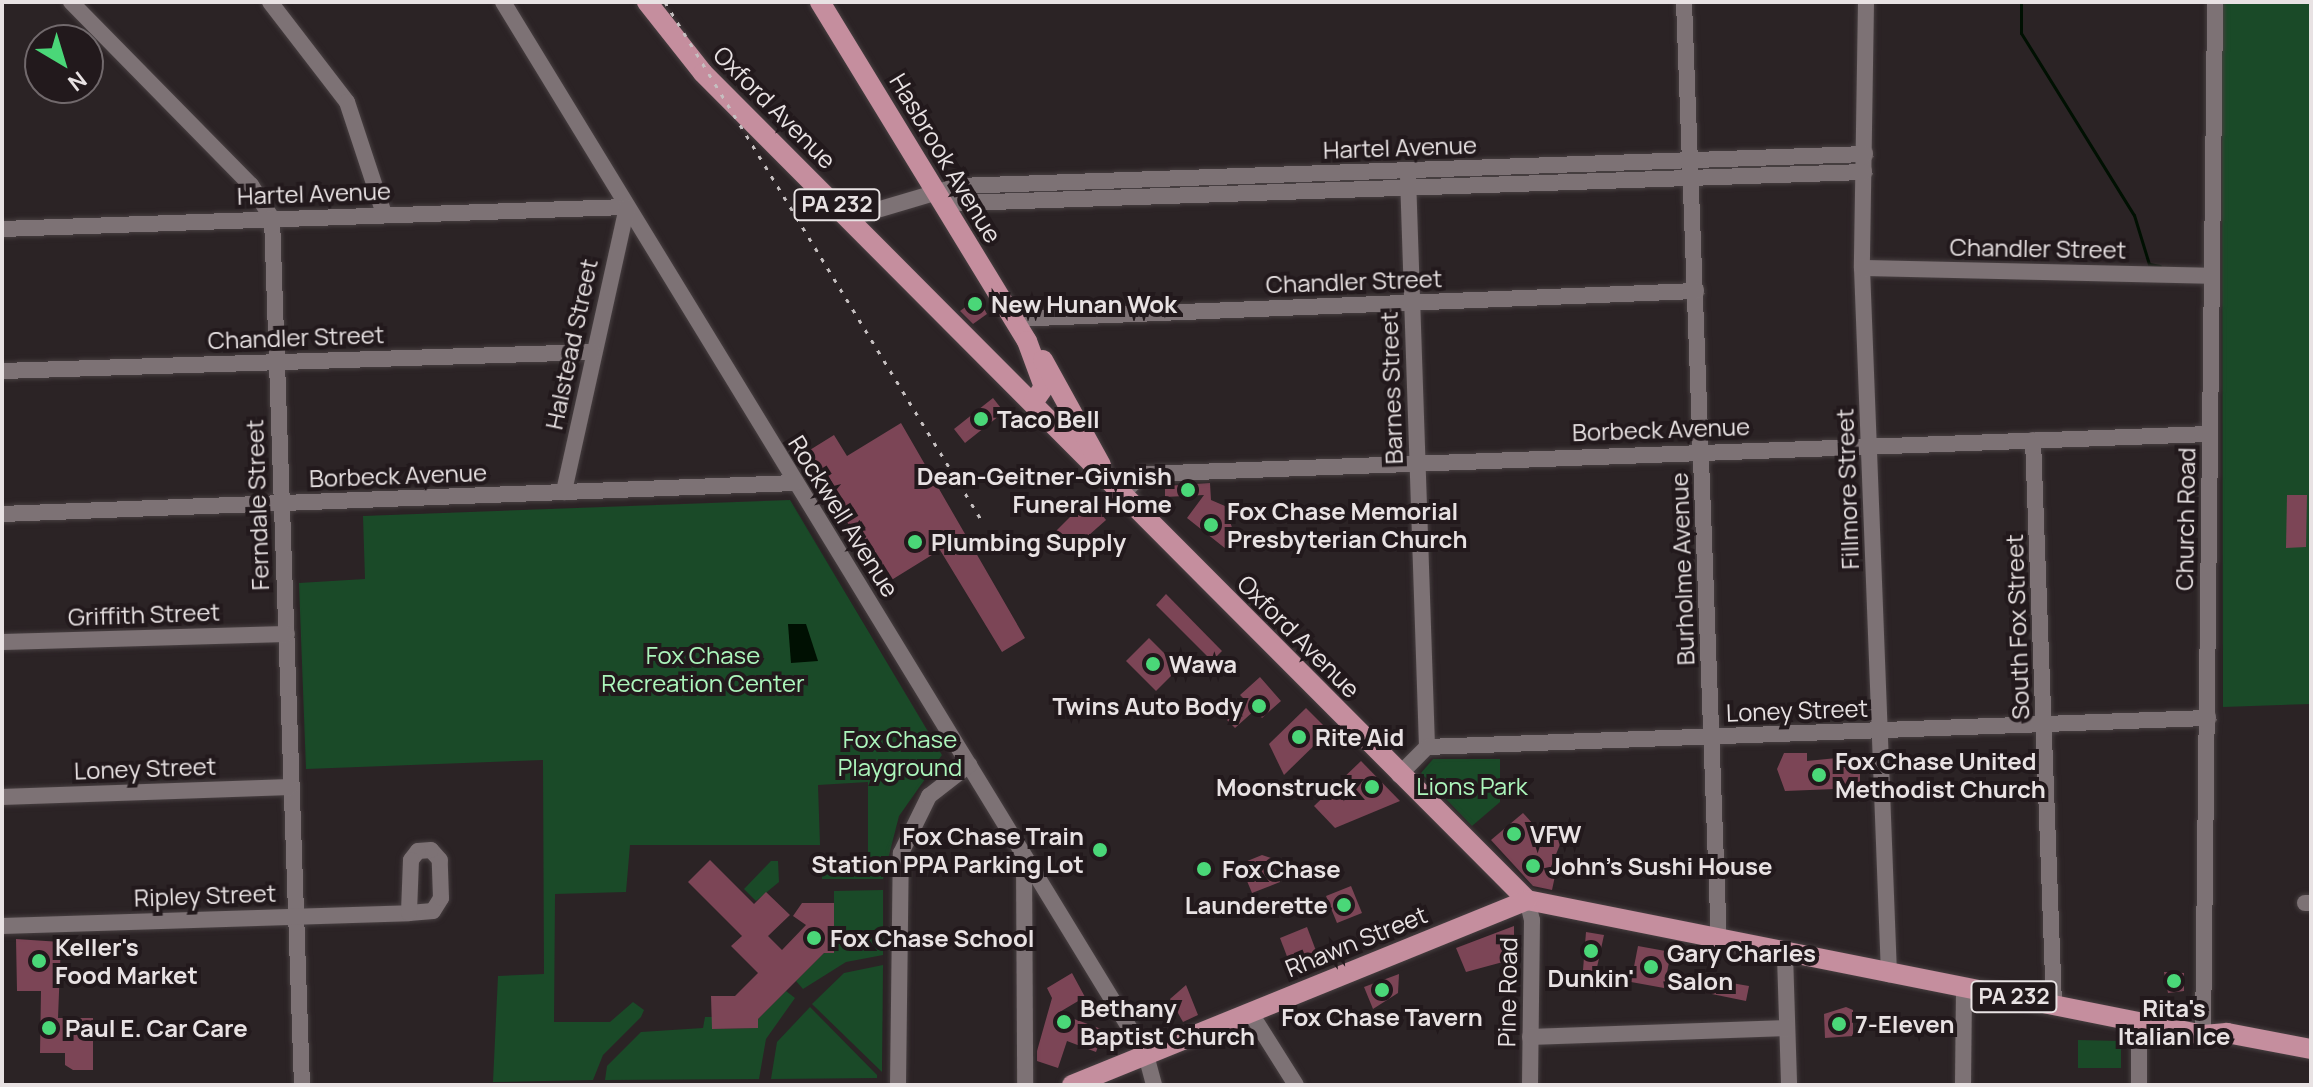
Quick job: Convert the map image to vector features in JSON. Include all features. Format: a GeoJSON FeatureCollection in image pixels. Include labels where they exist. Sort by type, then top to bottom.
{"type":"FeatureCollection","features":[{"type":"Feature","properties":{"kind":"main road","name":"Oxford Avenue"},"geometry":{"type":"LineString","coordinates":[[647,2],[703,73],[1399,775],[1527,900]]}},
{"type":"Feature","properties":{"kind":"main road","name":"Hasbrook Avenue"},"geometry":{"type":"LineString","coordinates":[[820,2],[1013,319],[1050,369],[1115,487]]}},
{"type":"Feature","properties":{"kind":"main road","name":"Hasbrook Avenue"},"geometry":{"type":"LineString","coordinates":[[1027,341],[1043,383],[1033,403]]}},
{"type":"Feature","properties":{"kind":"main road","name":"PA 232"},"geometry":{"type":"LineString","coordinates":[[1527,900],[1719,942],[2203,1035],[2227,1033],[2311,1049]]}},
{"type":"Feature","properties":{"kind":"main road","name":"Rhawn Street"},"geometry":{"type":"LineString","coordinates":[[1072,1085],[1527,900]]}},
{"type":"Feature","properties":{"kind":"main road","name":"PA 232"},"geometry":{"type":"LineString","coordinates":[[2203,1035],[2222,1045],[2311,1060]]}},
{"type":"Feature","properties":{"kind":"street"},"geometry":{"type":"LineString","coordinates":[[71,2],[251,185],[272,218]]}},
{"type":"Feature","properties":{"kind":"street"},"geometry":{"type":"LineString","coordinates":[[270,2],[347,102],[384,214]]}},
{"type":"Feature","properties":{"kind":"street","name":"Rockwell Avenue"},"geometry":{"type":"LineString","coordinates":[[503,2],[1146,1055],[1154,1085]]}},
{"type":"Feature","properties":{"kind":"street","name":"Burholme Avenue"},"geometry":{"type":"LineString","coordinates":[[1684,2],[1719,942]]}},
{"type":"Feature","properties":{"kind":"street","name":"Fillmore Street"},"geometry":{"type":"LineString","coordinates":[[1866,2],[1862,268],[1889,974]]}},
{"type":"Feature","properties":{"kind":"street","name":"Church Road"},"geometry":{"type":"LineString","coordinates":[[2203,1035],[2215,2]]}},
{"type":"Feature","properties":{"kind":"street","name":"Hartel Avenue"},"geometry":{"type":"LineString","coordinates":[[1408,179],[1691,158],[1865,154]]}},
{"type":"Feature","properties":{"kind":"street","name":"Hartel Avenue"},"geometry":{"type":"LineString","coordinates":[[850,218],[939,195],[958,186],[1864,172]]}},
{"type":"Feature","properties":{"kind":"street","name":"Barnes Street"},"geometry":{"type":"LineString","coordinates":[[1408,179],[1427,747]]}},
{"type":"Feature","properties":{"kind":"street","name":"Hartel Avenue"},"geometry":{"type":"LineString","coordinates":[[2,229],[627,207]]}},
{"type":"Feature","properties":{"kind":"street","name":"Halstead Street"},"geometry":{"type":"LineString","coordinates":[[564,492],[627,207]]}},
{"type":"Feature","properties":{"kind":"street","name":"Ferndale Street"},"geometry":{"type":"LineString","coordinates":[[272,218],[302,1085]]}},
{"type":"Feature","properties":{"kind":"street","name":"Chandler Street"},"geometry":{"type":"LineString","coordinates":[[1862,268],[2212,276]]}},
{"type":"Feature","properties":{"kind":"street","name":"Chandler Street"},"geometry":{"type":"LineString","coordinates":[[1013,319],[1696,291]]}},
{"type":"Feature","properties":{"kind":"street","name":"Chandler Street"},"geometry":{"type":"LineString","coordinates":[[2,371],[593,352]]}},
{"type":"Feature","properties":{"kind":"street","name":"Borbeck Avenue"},"geometry":{"type":"LineString","coordinates":[[1115,487],[1143,474],[2210,434]]}},
{"type":"Feature","properties":{"kind":"street","name":"South Fox Street"},"geometry":{"type":"LineString","coordinates":[[2033,440],[2054,1005]]}},
{"type":"Feature","properties":{"kind":"street","name":"Borbeck Avenue"},"geometry":{"type":"LineString","coordinates":[[2,514],[795,483]]}},
{"type":"Feature","properties":{"kind":"street","name":"Griffith Street"},"geometry":{"type":"LineString","coordinates":[[2,642],[287,634]]}},
{"type":"Feature","properties":{"kind":"street","name":"Loney Street"},"geometry":{"type":"LineString","coordinates":[[1427,747],[2208,718]]}},
{"type":"Feature","properties":{"kind":"street"},"geometry":{"type":"LineString","coordinates":[[1399,775],[1427,747]]}},
{"type":"Feature","properties":{"kind":"street"},"geometry":{"type":"LineString","coordinates":[[898,1085],[901,853],[929,796],[969,765]]}},
{"type":"Feature","properties":{"kind":"street","name":"Loney Street"},"geometry":{"type":"LineString","coordinates":[[2,797],[290,787]]}},
{"type":"Feature","properties":{"kind":"street"},"geometry":{"type":"LineString","coordinates":[[1024,858],[1025,1085]]}},
{"type":"Feature","properties":{"kind":"street","name":"Pine Road"},"geometry":{"type":"LineString","coordinates":[[1527,900],[1532,920],[1530,1085]]}},
{"type":"Feature","properties":{"kind":"street","name":"Ripley Street"},"geometry":{"type":"LineString","coordinates":[[2,926],[409,913]]}},
{"type":"Feature","properties":{"kind":"street"},"geometry":{"type":"LineString","coordinates":[[1785,955],[1789,1085]]}},
{"type":"Feature","properties":{"kind":"street"},"geometry":{"type":"LineString","coordinates":[[1963,1085],[1964,987]]}},
{"type":"Feature","properties":{"kind":"street"},"geometry":{"type":"LineString","coordinates":[[1250,1012],[1296,1085]]}},
{"type":"Feature","properties":{"kind":"street"},"geometry":{"type":"LineString","coordinates":[[2139,1022],[2139,1085]]}},
{"type":"Feature","properties":{"kind":"street"},"geometry":{"type":"LineString","coordinates":[[1530,1037],[1787,1028]]}},
{"type":"Feature","properties":{"kind":"green space"},"geometry":{"type":"Polygon","coordinates":[[[2222,2],[2311,2],[2311,704],[2223,707],[2222,2]]]}},
{"type":"Feature","properties":{"kind":"green space","name":"Fox Chase Recreation Center"},"geometry":{"type":"Polygon","coordinates":[[[790,500],[942,755],[899,816],[883,879],[822,879],[822,861],[868,860],[868,782],[818,785],[820,845],[630,845],[626,892],[555,894],[554,1022],[610,1022],[633,1002],[644,1010],[641,1017],[603,1055],[593,1080],[493,1082],[498,976],[544,974],[543,760],[306,769],[299,583],[365,579],[363,516],[790,500]]]}},
{"type":"Feature","properties":{"kind":"green space","name":"Lions Park"},"geometry":{"type":"Polygon","coordinates":[[[1433,759],[1500,759],[1500,802],[1472,826],[1421,773],[1433,759]]]}},
{"type":"Feature","properties":{"kind":"green space"},"geometry":{"type":"Polygon","coordinates":[[[771,861],[778,861],[779,882],[756,901],[744,889],[771,861]]]}},
{"type":"Feature","properties":{"kind":"green space"},"geometry":{"type":"Polygon","coordinates":[[[883,890],[883,955],[846,962],[803,989],[796,981],[824,953],[834,953],[834,891],[883,890]]]}},
{"type":"Feature","properties":{"kind":"green space"},"geometry":{"type":"Polygon","coordinates":[[[883,965],[882,1072],[812,1004],[844,973],[883,965]]]}},
{"type":"Feature","properties":{"kind":"green space"},"geometry":{"type":"Polygon","coordinates":[[[786,991],[795,998],[766,1039],[759,1079],[605,1080],[607,1066],[641,1032],[703,1028],[705,1017],[712,1017],[712,1029],[757,1028],[758,1019],[786,991]]]}},
{"type":"Feature","properties":{"kind":"green space"},"geometry":{"type":"Polygon","coordinates":[[[810,1007],[877,1078],[771,1079],[777,1042],[810,1007]]]}},
{"type":"Feature","properties":{"kind":"green space"},"geometry":{"type":"Polygon","coordinates":[[[2078,1040],[2121,1041],[2121,1068],[2078,1068],[2078,1040]]]}},
{"type":"Feature","properties":{"kind":"shaded area"},"geometry":{"type":"Polygon","coordinates":[[[788,624],[806,624],[818,661],[791,663],[788,624]]]}},
{"type":"Feature","properties":{"kind":"building","name":"New Hunan Wok"},"geometry":{"type":"Polygon","coordinates":[[[978,298],[987,314],[973,324],[960,311],[978,298]]]}},
{"type":"Feature","properties":{"kind":"building","name":"Taco Bell"},"geometry":{"type":"Polygon","coordinates":[[[993,398],[1004,412],[965,443],[954,429],[993,398]]]}},
{"type":"Feature","properties":{"kind":"building","name":"Plumbing Supply"},"geometry":{"type":"Polygon","coordinates":[[[901,423],[1025,638],[1002,652],[940,550],[885,584],[805,453],[834,435],[847,456],[901,423]]]}},
{"type":"Feature","properties":{"kind":"building","name":"Fox Chase Memorial Presbyterian Church"},"geometry":{"type":"Polygon","coordinates":[[[1210,483],[1211,500],[1225,506],[1236,540],[1226,549],[1187,518],[1204,495],[1165,497],[1165,486],[1210,483]]]}},
{"type":"Feature","properties":{"kind":"building"},"geometry":{"type":"Polygon","coordinates":[[[2287,495],[2307,495],[2306,547],[2286,548],[2287,495]]]}},
{"type":"Feature","properties":{"kind":"building"},"geometry":{"type":"Polygon","coordinates":[[[1089,498],[1106,520],[1071,551],[1053,534],[1089,498]]]}},
{"type":"Feature","properties":{"kind":"building","name":"Wawa"},"geometry":{"type":"Polygon","coordinates":[[[1166,594],[1222,651],[1212,661],[1156,605],[1166,594]]]}},
{"type":"Feature","properties":{"kind":"building","name":"Wawa"},"geometry":{"type":"Polygon","coordinates":[[[1149,638],[1179,668],[1156,691],[1126,661],[1149,638]]]}},
{"type":"Feature","properties":{"kind":"building","name":"Twins Auto Body"},"geometry":{"type":"Polygon","coordinates":[[[1260,677],[1281,701],[1262,718],[1255,710],[1235,728],[1227,720],[1247,702],[1240,695],[1260,677]]]}},
{"type":"Feature","properties":{"kind":"building","name":"Rite Aid"},"geometry":{"type":"Polygon","coordinates":[[[1306,708],[1329,731],[1284,775],[1269,744],[1306,708]]]}},
{"type":"Feature","properties":{"kind":"building","name":"Fox Chase United Methodist Church"},"geometry":{"type":"Polygon","coordinates":[[[1784,753],[1807,753],[1807,761],[1847,757],[1847,767],[1860,767],[1860,788],[1785,791],[1777,769],[1784,753]]]}},
{"type":"Feature","properties":{"kind":"building","name":"Moonstruck"},"geometry":{"type":"Polygon","coordinates":[[[1361,761],[1400,801],[1335,828],[1314,806],[1361,761]]]}},
{"type":"Feature","properties":{"kind":"building"},"geometry":{"type":"Polygon","coordinates":[[[1523,813],[1543,835],[1554,833],[1561,842],[1548,874],[1555,876],[1552,890],[1533,886],[1491,840],[1523,813]]]}},
{"type":"Feature","properties":{"kind":"building"},"geometry":{"type":"Polygon","coordinates":[[[1262,855],[1271,858],[1280,882],[1252,893],[1240,864],[1262,855]]]}},
{"type":"Feature","properties":{"kind":"building","name":"Fox Chase School"},"geometry":{"type":"Polygon","coordinates":[[[710,860],[754,904],[766,892],[790,915],[768,936],[782,950],[806,925],[793,916],[802,903],[834,903],[834,953],[824,953],[758,1019],[758,1028],[712,1029],[711,996],[735,996],[758,973],[731,946],[742,936],[688,882],[710,860]]]}},
{"type":"Feature","properties":{"kind":"building","name":"Launderette"},"geometry":{"type":"Polygon","coordinates":[[[1351,886],[1362,913],[1337,923],[1326,896],[1351,886]]]}},
{"type":"Feature","properties":{"kind":"building"},"geometry":{"type":"Polygon","coordinates":[[[1514,926],[1514,959],[1466,972],[1456,948],[1514,926]]]}},
{"type":"Feature","properties":{"kind":"building"},"geometry":{"type":"Polygon","coordinates":[[[1307,927],[1318,956],[1291,967],[1280,938],[1307,927]]]}},
{"type":"Feature","properties":{"kind":"building","name":"Dunkin'"},"geometry":{"type":"Polygon","coordinates":[[[1586,932],[1604,935],[1596,972],[1583,970],[1586,932]]]}},
{"type":"Feature","properties":{"kind":"building"},"geometry":{"type":"Polygon","coordinates":[[[16,939],[61,942],[58,1018],[93,1018],[93,1070],[73,1070],[65,1065],[65,1053],[40,1053],[41,991],[17,991],[16,939]]]}},
{"type":"Feature","properties":{"kind":"building","name":"Gary Charles Salon"},"geometry":{"type":"Polygon","coordinates":[[[1638,946],[1671,952],[1664,988],[1631,982],[1638,946]]]}},
{"type":"Feature","properties":{"kind":"building","name":"Rita's Italian Ice"},"geometry":{"type":"Polygon","coordinates":[[[2164,972],[2184,973],[2184,991],[2168,993],[2164,972]]]}},
{"type":"Feature","properties":{"kind":"building","name":"Bethany Baptist Church"},"geometry":{"type":"Polygon","coordinates":[[[1072,973],[1085,997],[1058,1013],[1104,1030],[1096,1052],[1067,1041],[1058,1068],[1037,1061],[1037,1051],[1052,998],[1047,988],[1072,973]]]}},
{"type":"Feature","properties":{"kind":"building","name":"Fox Chase Tavern"},"geometry":{"type":"Polygon","coordinates":[[[1399,974],[1398,993],[1373,1009],[1364,987],[1399,974]]]}},
{"type":"Feature","properties":{"kind":"building"},"geometry":{"type":"Polygon","coordinates":[[[1697,977],[1749,986],[1746,1001],[1697,991],[1697,977]]]}},
{"type":"Feature","properties":{"kind":"building"},"geometry":{"type":"Polygon","coordinates":[[[1186,985],[1198,1015],[1183,1022],[1170,999],[1186,985]]]}},
{"type":"Feature","properties":{"kind":"building","name":"7-Eleven"},"geometry":{"type":"Polygon","coordinates":[[[1846,1007],[1853,1010],[1853,1036],[1825,1038],[1824,1014],[1846,1007]]]}},
{"type":"Feature","properties":{"kind":"waterway"},"geometry":{"type":"LineString","coordinates":[[2021,2],[2021,33],[2134,215],[2149,264],[2160,266]]}},
{"type":"Feature","properties":{"kind":"railway"},"geometry":{"type":"LineString","coordinates":[[665,2],[982,521]]}},
{"type":"Feature","properties":{"kind":"place","name":"New Hunan Wok"},"geometry":{"type":"Point","coordinates":[975,304]}},
{"type":"Feature","properties":{"kind":"place","name":"Taco Bell"},"geometry":{"type":"Point","coordinates":[981,419]}},
{"type":"Feature","properties":{"kind":"place","name":"Dean-Geitner-Givnish Funeral Home"},"geometry":{"type":"Point","coordinates":[1188,490]}},
{"type":"Feature","properties":{"kind":"place","name":"Fox Chase Memorial Presbyterian Church"},"geometry":{"type":"Point","coordinates":[1211,525]}},
{"type":"Feature","properties":{"kind":"place","name":"Plumbing Supply"},"geometry":{"type":"Point","coordinates":[915,542]}},
{"type":"Feature","properties":{"kind":"place","name":"Wawa"},"geometry":{"type":"Point","coordinates":[1153,664]}},
{"type":"Feature","properties":{"kind":"place","name":"Twins Auto Body"},"geometry":{"type":"Point","coordinates":[1259,706]}},
{"type":"Feature","properties":{"kind":"place","name":"Rite Aid"},"geometry":{"type":"Point","coordinates":[1299,737]}},
{"type":"Feature","properties":{"kind":"place","name":"Fox Chase United Methodist Church"},"geometry":{"type":"Point","coordinates":[1819,775]}},
{"type":"Feature","properties":{"kind":"place","name":"Moonstruck"},"geometry":{"type":"Point","coordinates":[1372,787]}},
{"type":"Feature","properties":{"kind":"place","name":"VFW"},"geometry":{"type":"Point","coordinates":[1514,834]}},
{"type":"Feature","properties":{"kind":"place","name":"Fox Chase Train Station PPA Parking Lot"},"geometry":{"type":"Point","coordinates":[1100,850]}},
{"type":"Feature","properties":{"kind":"place","name":"John's Sushi House"},"geometry":{"type":"Point","coordinates":[1533,866]}},
{"type":"Feature","properties":{"kind":"place","name":"Fox Chase"},"geometry":{"type":"Point","coordinates":[1204,869]}},
{"type":"Feature","properties":{"kind":"place","name":"Launderette"},"geometry":{"type":"Point","coordinates":[1344,905]}},
{"type":"Feature","properties":{"kind":"place","name":"Fox Chase School"},"geometry":{"type":"Point","coordinates":[814,938]}},
{"type":"Feature","properties":{"kind":"place","name":"Dunkin'"},"geometry":{"type":"Point","coordinates":[1591,951]}},
{"type":"Feature","properties":{"kind":"place","name":"Keller's Food Market"},"geometry":{"type":"Point","coordinates":[39,961]}},
{"type":"Feature","properties":{"kind":"place","name":"Gary Charles Salon"},"geometry":{"type":"Point","coordinates":[1651,967]}},
{"type":"Feature","properties":{"kind":"place","name":"Rita's Italian Ice"},"geometry":{"type":"Point","coordinates":[2174,981]}},
{"type":"Feature","properties":{"kind":"place","name":"Fox Chase Tavern"},"geometry":{"type":"Point","coordinates":[1382,990]}},
{"type":"Feature","properties":{"kind":"place","name":"Bethany Baptist Church"},"geometry":{"type":"Point","coordinates":[1064,1022]}},
{"type":"Feature","properties":{"kind":"place","name":"7-Eleven"},"geometry":{"type":"Point","coordinates":[1839,1024]}},
{"type":"Feature","properties":{"kind":"place","name":"Paul E. Car Care"},"geometry":{"type":"Point","coordinates":[49,1028]}},
{"type":"Feature","properties":{"kind":"park label","name":"Fox Chase Playground"},"geometry":{"type":"Point","coordinates":[900,753]}}]}
